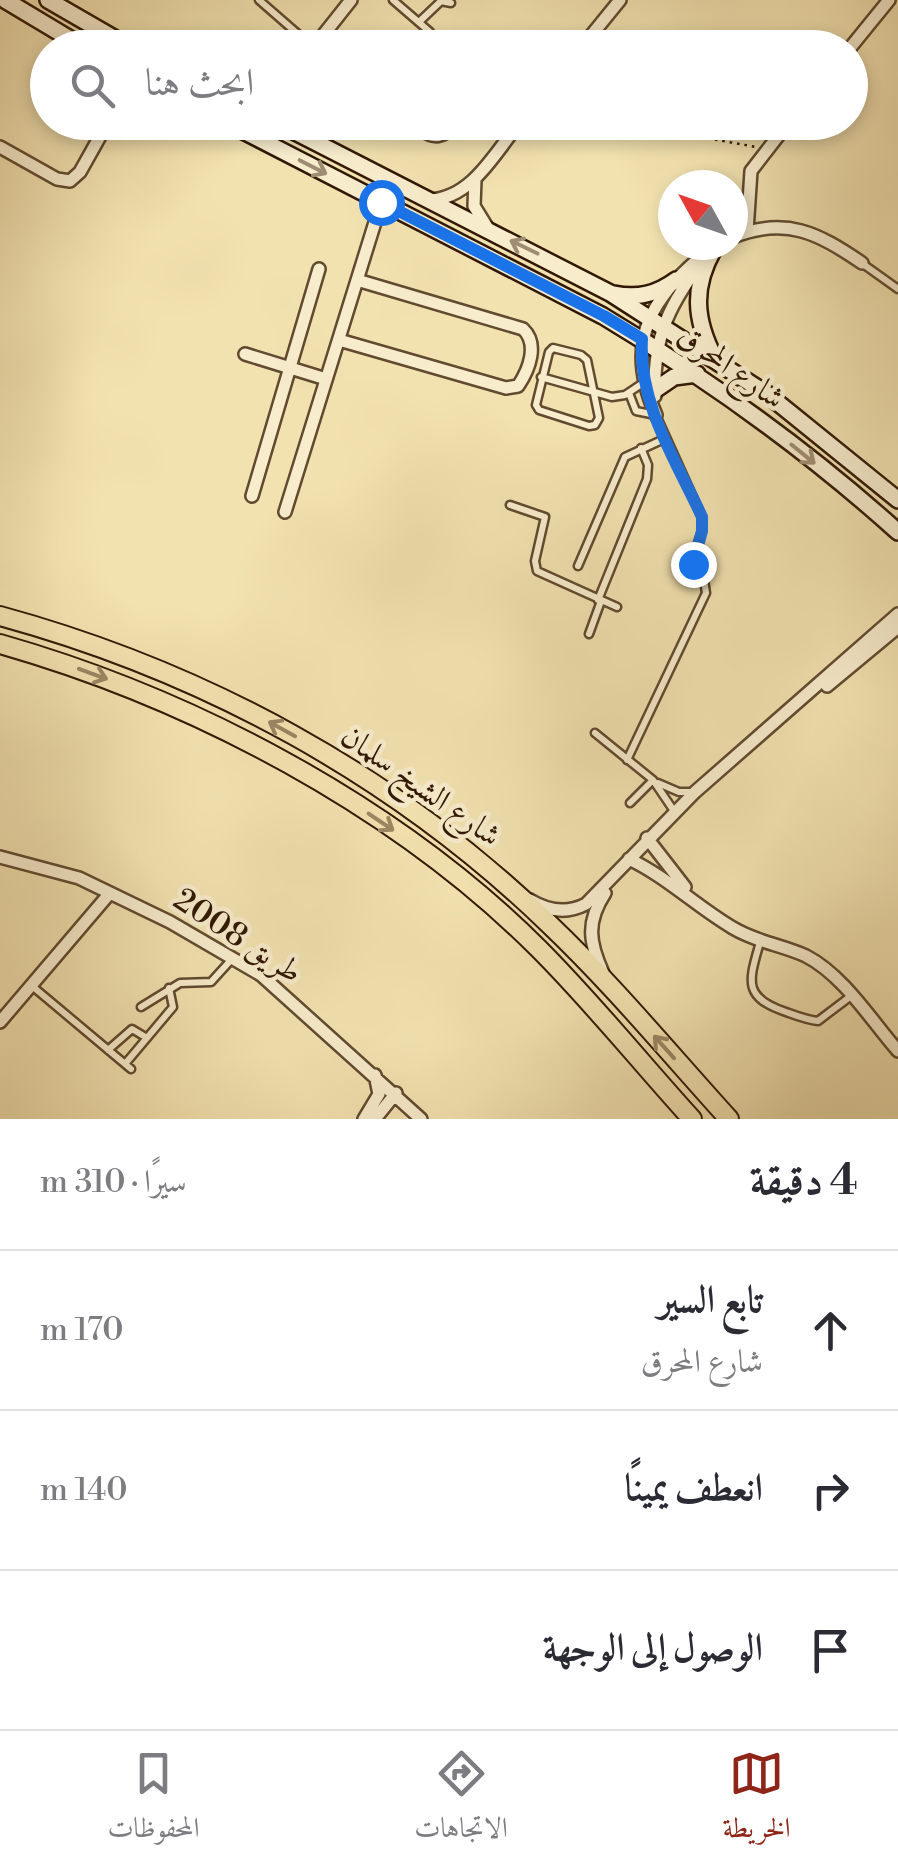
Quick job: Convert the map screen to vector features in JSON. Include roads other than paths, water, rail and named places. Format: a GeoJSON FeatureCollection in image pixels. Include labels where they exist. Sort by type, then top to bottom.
{"type":"FeatureCollection","features":[{"type":"Feature","properties":{"kind":"main road"},"geometry":{"type":"LineString","coordinates":[[5,0],[55,30]]}},
{"type":"Feature","properties":{"kind":"main road"},"geometry":{"type":"LineString","coordinates":[[48,0],[100,30]]}},
{"type":"Feature","properties":{"kind":"main road","name":"شارع المحرق"},"geometry":{"type":"LineString","coordinates":[[273,140],[381,202],[649,343],[753,414],[898,532]]}},
{"type":"Feature","properties":{"kind":"main road","name":"شارع المحرق"},"geometry":{"type":"LineString","coordinates":[[311,140],[610,293],[766,394],[898,500]]}},
{"type":"Feature","properties":{"kind":"main road"},"geometry":{"type":"LineString","coordinates":[[381,202],[393,194],[412,192]]}},
{"type":"Feature","properties":{"kind":"main road"},"geometry":{"type":"LineString","coordinates":[[707,260],[696,304],[699,324],[717,362]]}},
{"type":"Feature","properties":{"kind":"main road"},"geometry":{"type":"LineString","coordinates":[[610,293],[638,296],[665,288],[676,280]]}},
{"type":"Feature","properties":{"kind":"main road"},"geometry":{"type":"LineString","coordinates":[[649,386],[697,374]]}},
{"type":"Feature","properties":{"kind":"main road","name":"شارع الشيخ سلمان"},"geometry":{"type":"LineString","coordinates":[[0,616],[137,660],[268,721],[377,786],[506,885],[609,986],[729,1119]]}},
{"type":"Feature","properties":{"kind":"main road","name":"شارع الشيخ سلمان"},"geometry":{"type":"LineString","coordinates":[[0,644],[126,686],[200,718],[314,779],[409,841],[538,948],[692,1119]]}},
{"type":"Feature","properties":{"kind":"street"},"geometry":{"type":"LineString","coordinates":[[327,30],[351,0]]}},
{"type":"Feature","properties":{"kind":"street"},"geometry":{"type":"LineString","coordinates":[[865,30],[889,0]]}},
{"type":"Feature","properties":{"kind":"street"},"geometry":{"type":"LineString","coordinates":[[596,30],[618,1]]}},
{"type":"Feature","properties":{"kind":"street"},"geometry":{"type":"LineString","coordinates":[[0,147],[56,179],[70,181],[80,172],[98,140]]}},
{"type":"Feature","properties":{"kind":"street"},"geometry":{"type":"LineString","coordinates":[[430,200],[456,194],[505,140]]}},
{"type":"Feature","properties":{"kind":"street"},"geometry":{"type":"LineString","coordinates":[[748,211],[750,172],[773,140]]}},
{"type":"Feature","properties":{"kind":"street"},"geometry":{"type":"LineString","coordinates":[[476,176],[474,206],[490,230]]}},
{"type":"Feature","properties":{"kind":"street"},"geometry":{"type":"LineString","coordinates":[[285,512],[381,202]]}},
{"type":"Feature","properties":{"kind":"street"},"geometry":{"type":"LineString","coordinates":[[748,231],[774,226],[800,230],[822,237],[862,264]]}},
{"type":"Feature","properties":{"kind":"street"},"geometry":{"type":"LineString","coordinates":[[656,416],[649,386],[649,343],[676,280],[700,260]]}},
{"type":"Feature","properties":{"kind":"street"},"geometry":{"type":"LineString","coordinates":[[656,323],[705,260]]}},
{"type":"Feature","properties":{"kind":"street"},"geometry":{"type":"LineString","coordinates":[[252,496],[319,268]]}},
{"type":"Feature","properties":{"kind":"street"},"geometry":{"type":"LineString","coordinates":[[339,340],[506,388],[518,386],[523,379],[533,346],[523,329],[358,280]]}},
{"type":"Feature","properties":{"kind":"street"},"geometry":{"type":"LineString","coordinates":[[245,354],[326,379]]}},
{"type":"Feature","properties":{"kind":"street"},"geometry":{"type":"LineString","coordinates":[[870,507],[898,541]]}},
{"type":"Feature","properties":{"kind":"street"},"geometry":{"type":"LineString","coordinates":[[609,986],[594,954],[590,924],[606,891],[695,792],[898,614]]}},
{"type":"Feature","properties":{"kind":"street"},"geometry":{"type":"LineString","coordinates":[[648,840],[898,627]]}},
{"type":"Feature","properties":{"kind":"street"},"geometry":{"type":"LineString","coordinates":[[648,840],[700,906]]}},
{"type":"Feature","properties":{"kind":"street","name":"طريق 2008"},"geometry":{"type":"LineString","coordinates":[[0,857],[79,878],[170,922],[260,975],[422,1119]]}},
{"type":"Feature","properties":{"kind":"street"},"geometry":{"type":"LineString","coordinates":[[506,885],[539,905],[575,910],[632,859]]}},
{"type":"Feature","properties":{"kind":"street"},"geometry":{"type":"LineString","coordinates":[[632,859],[735,930],[804,956],[821,967],[898,1051]]}},
{"type":"Feature","properties":{"kind":"street"},"geometry":{"type":"LineString","coordinates":[[0,1022],[110,893]]}},
{"type":"Feature","properties":{"kind":"street"},"geometry":{"type":"LineString","coordinates":[[364,1119],[379,1094],[376,1075]]}},
{"type":"Feature","properties":{"kind":"street"},"geometry":{"type":"LineString","coordinates":[[375,1119],[396,1093]]}},
{"type":"Feature","properties":{"kind":"lane"},"geometry":{"type":"LineString","coordinates":[[259,0],[294,30]]}},
{"type":"Feature","properties":{"kind":"lane"},"geometry":{"type":"LineString","coordinates":[[394,0],[428,30]]}},
{"type":"Feature","properties":{"kind":"lane"},"geometry":{"type":"LineString","coordinates":[[419,22],[441,2],[451,3]]}},
{"type":"Feature","properties":{"kind":"lane"},"geometry":{"type":"LineString","coordinates":[[862,264],[898,289]]}},
{"type":"Feature","properties":{"kind":"lane"},"geometry":{"type":"LineString","coordinates":[[553,348],[587,360],[593,392],[598,418],[589,426],[539,410],[535,400],[548,352],[553,348]]}},
{"type":"Feature","properties":{"kind":"lane"},"geometry":{"type":"LineString","coordinates":[[541,377],[612,397],[649,386]]}},
{"type":"Feature","properties":{"kind":"lane"},"geometry":{"type":"LineString","coordinates":[[627,760],[706,593],[693,558],[702,531],[702,517],[656,416],[636,411],[629,393]]}},
{"type":"Feature","properties":{"kind":"lane"},"geometry":{"type":"LineString","coordinates":[[578,566],[624,460],[664,438]]}},
{"type":"Feature","properties":{"kind":"lane"},"geometry":{"type":"LineString","coordinates":[[589,634],[647,478],[648,465],[641,448]]}},
{"type":"Feature","properties":{"kind":"lane"},"geometry":{"type":"LineString","coordinates":[[510,505],[546,518],[535,561],[537,571],[617,608]]}},
{"type":"Feature","properties":{"kind":"lane"},"geometry":{"type":"LineString","coordinates":[[594,733],[653,780],[678,792],[695,792]]}},
{"type":"Feature","properties":{"kind":"lane"},"geometry":{"type":"LineString","coordinates":[[630,803],[653,780]]}},
{"type":"Feature","properties":{"kind":"lane"},"geometry":{"type":"LineString","coordinates":[[653,780],[674,812]]}},
{"type":"Feature","properties":{"kind":"lane"},"geometry":{"type":"LineString","coordinates":[[760,942],[751,976],[753,995],[761,1002],[818,1021],[851,996]]}},
{"type":"Feature","properties":{"kind":"lane"},"geometry":{"type":"LineString","coordinates":[[141,1007],[180,983],[211,982],[232,959]]}},
{"type":"Feature","properties":{"kind":"lane"},"geometry":{"type":"LineString","coordinates":[[31,986],[128,1067],[173,1007],[169,988]]}},
{"type":"Feature","properties":{"kind":"lane"},"geometry":{"type":"LineString","coordinates":[[108,1050],[132,1029],[147,1038]]}}]}
